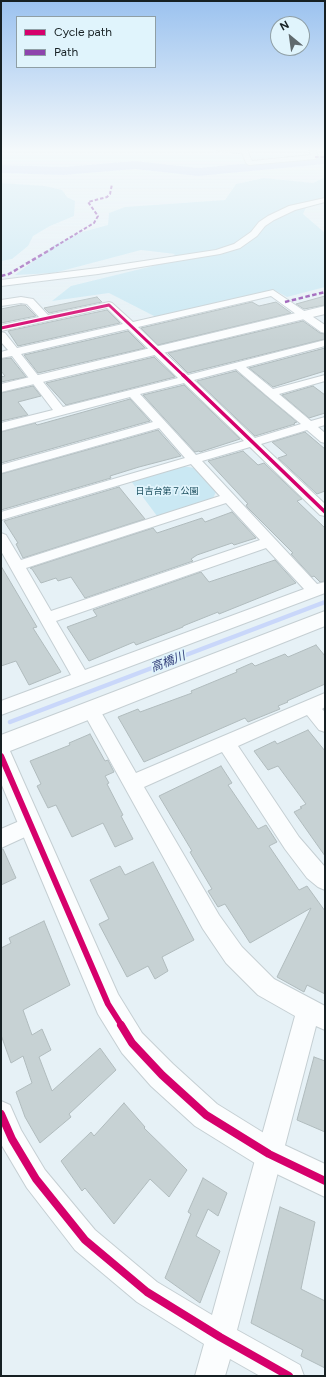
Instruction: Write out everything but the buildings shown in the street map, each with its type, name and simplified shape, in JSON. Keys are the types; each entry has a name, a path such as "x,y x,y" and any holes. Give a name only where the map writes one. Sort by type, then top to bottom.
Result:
{"street":[{"path":"1,283 98,271 217,252 237,246 254,234 262,224 281,213"},
{"path":"1,286 14,286 1,292"},
{"path":"1,355 273,293 325,330"},
{"path":"1,304 21,300 30,301 46,318"},
{"path":"1,328 109,305 325,512"},
{"path":"1,388 325,310"},
{"path":"1,335 61,412"},
{"path":"1,427 325,343"},
{"path":"239,366 325,440"},
{"path":"270,393 325,378"},
{"path":"1,708 319,589 269,542 133,393"},
{"path":"1,516 325,420"},
{"path":"1,469 161,424"},
{"path":"17,566 228,498"},
{"path":"1,538 81,678"},
{"path":"47,618 269,542"},
{"path":"1,745 325,618"},
{"path":"133,783 318,704 325,725"},
{"path":"91,710 211,922 234,956 266,987 317,1015 269,1154 210,1376"},
{"path":"226,743 292,843 314,871 325,880"},
{"path":"1,756 108,1004 132,1043 162,1075 206,1116 269,1154 325,1181"},
{"path":"1,838 31,825"},
{"path":"1,1114 12,1139 36,1179 85,1240 147,1292 220,1337 289,1376"}],"green space":[{"path":"1,213 74,213 74,216 50,226 33,236 28,246 12,259 1,261"},
{"path":"109,213 303,213 325,233 325,287 287,297 274,290 156,317 109,293 52,301 71,286 165,263 175,254 141,250 54,273 15,275 56,244 82,232 108,225"},
{"name":"日吉台第７公園","path":"183,466 194,468 216,492 213,498 157,516 131,481"}],"waterway":[{"name":"高橋川","path":"10,722 325,602"}],"marked path":[{"path":"1,276 9,274 94,223 98,216 97,213"},
{"path":"285,302 325,292"}],"cycle path":[{"path":"1,328 109,305 325,512"},
{"path":"1,756 108,1004 132,1043 162,1075 206,1115 269,1154 325,1181"},
{"path":"1,1114 12,1139 36,1179 85,1240 147,1292 220,1337 289,1376"}]}
